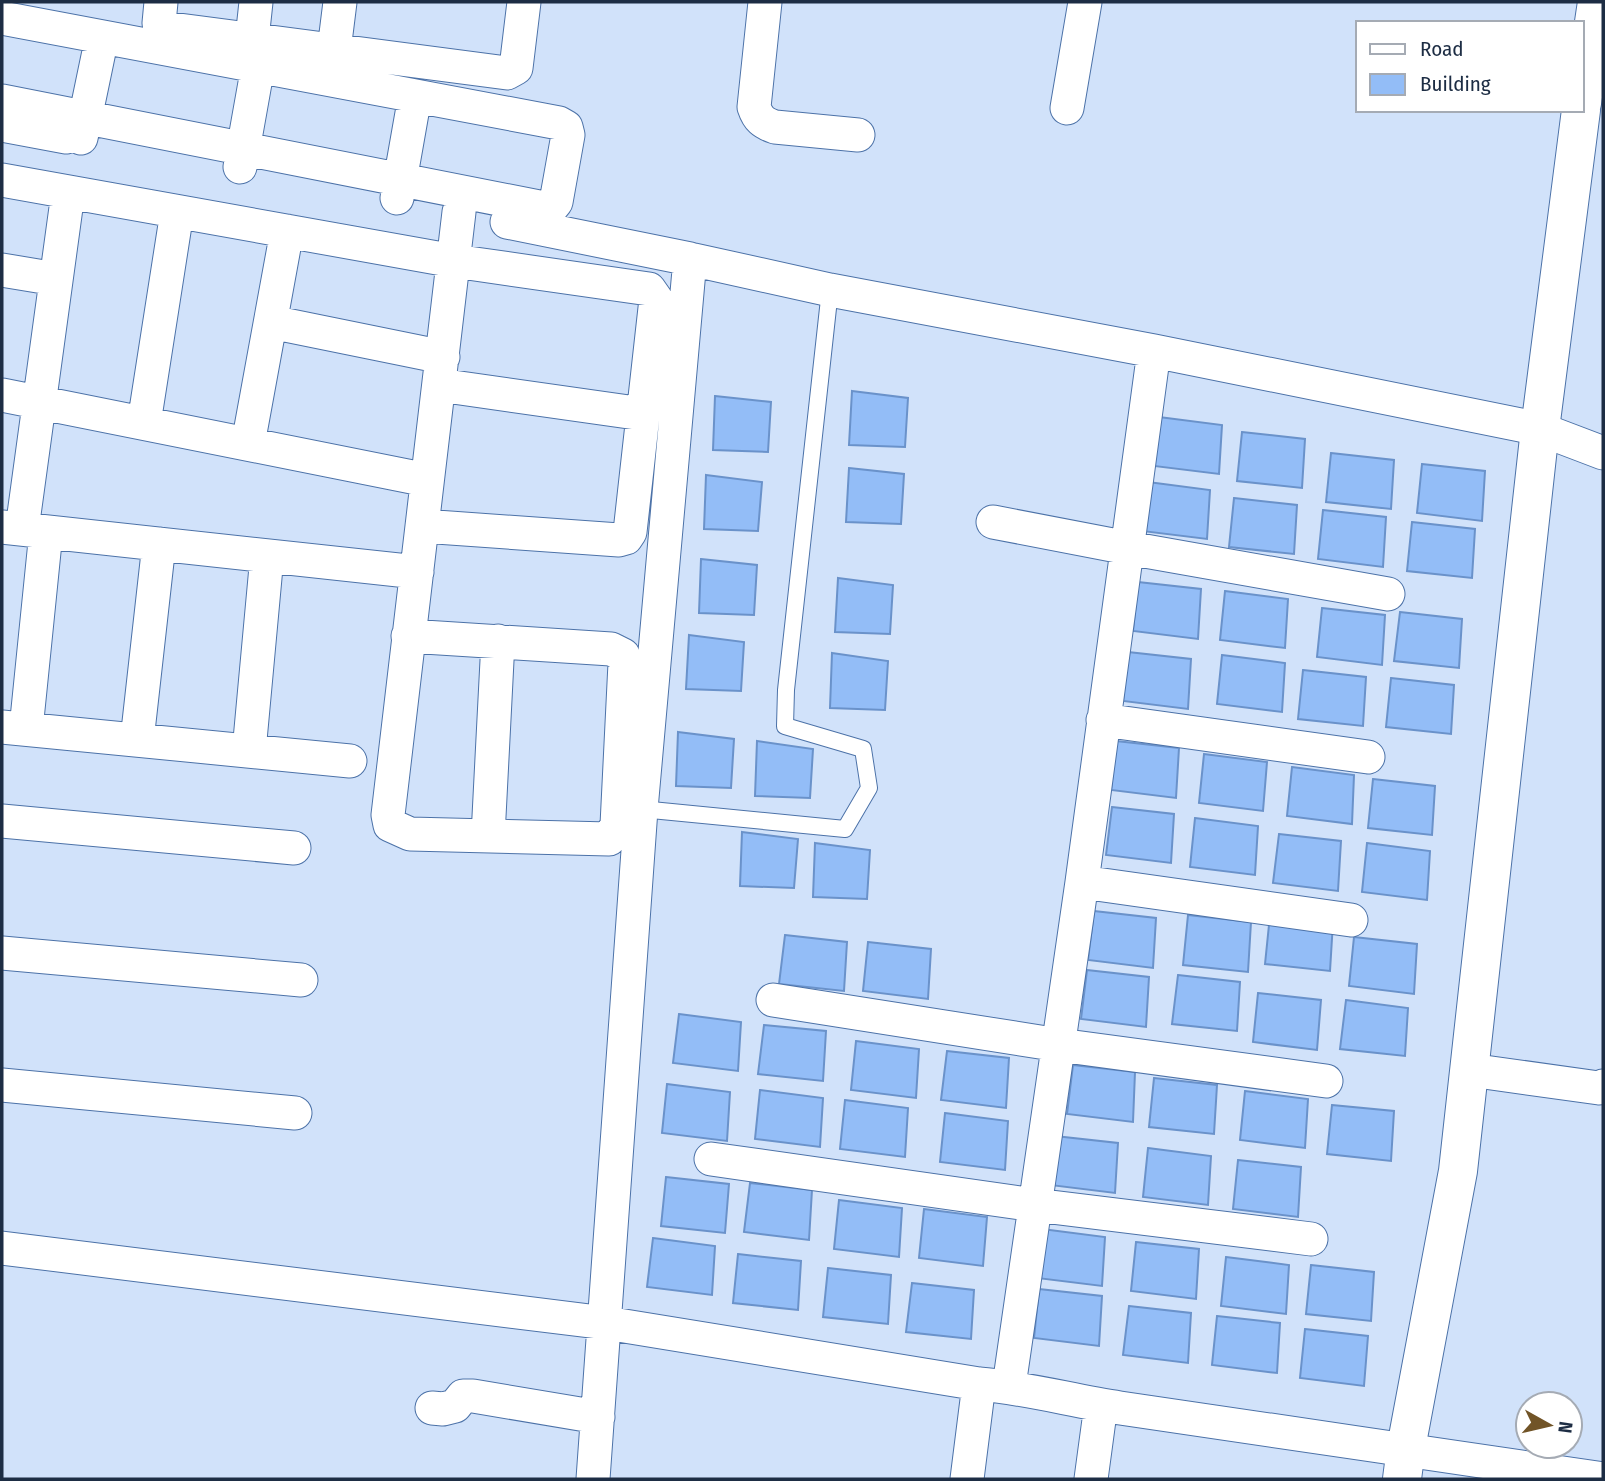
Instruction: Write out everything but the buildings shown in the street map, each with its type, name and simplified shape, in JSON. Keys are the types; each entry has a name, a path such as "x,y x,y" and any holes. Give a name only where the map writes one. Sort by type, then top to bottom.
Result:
{"street":[{"path":"2,125 83,129 241,158 336,183 534,206 552,207 556,202 568,135 566,127 559,123 415,96 164,28 159,23 161,2"},
{"path":"241,158 255,53 256,2"},
{"path":"334,50 340,2"},
{"path":"2,18 102,37 255,53 334,50 507,74 516,68 524,2"},
{"path":"765,2 754,107 757,115 764,123 775,127 858,135"},
{"path":"1067,108 1085,2"},
{"path":"1404,1464 1458,1171 1540,429 1588,97 1597,2"},
{"path":"83,129 102,37"},
{"path":"399,189 415,96"},
{"path":"2,101 83,129"},
{"path":"2,180 454,261 649,289 653,292 656,299 630,532 626,538 620,541 422,526"},
{"path":"399,189 460,212 830,290 1154,351 1540,429 1603,453"},
{"path":"68,193 23,529 14,728 350,761"},
{"path":"144,423 177,212"},
{"path":"408,636 611,649 623,655 625,663 617,825 609,839 410,834 390,825 388,815 408,636 460,212"},
{"path":"248,444 287,231"},
{"path":"593,1479 641,808 690,259"},
{"path":"2,270 56,279"},
{"path":"271,322 441,371 643,414"},
{"path":"967,1479 994,1385 1035,1205 1154,351"},
{"path":"2,395 428,480"},
{"path":"993,522 1388,594"},
{"path":"23,529 417,572"},
{"path":"137,740 159,544"},
{"path":"249,751 267,556"},
{"path":"488,836 498,641"},
{"path":"1103,720 1368,757"},
{"path":"2,821 294,848"},
{"path":"1082,882 1351,920"},
{"path":"2,953 301,980"},
{"path":"773,1000 1059,1045 1326,1081"},
{"path":"1470,1070 1599,1088 1603,1086"},
{"path":"2,1085 295,1113"},
{"path":"711,1159 1035,1205 1311,1239"},
{"path":"2,1248 606,1323 994,1385 1404,1464 1589,1478"},
{"path":"432,1408 455,1406 463,1396 473,1395 598,1417"},
{"path":"1091,1479 1101,1405"}],"lane":[{"path":"641,808 845,828 869,788 863,749 785,726 786,690 830,290"}]}
